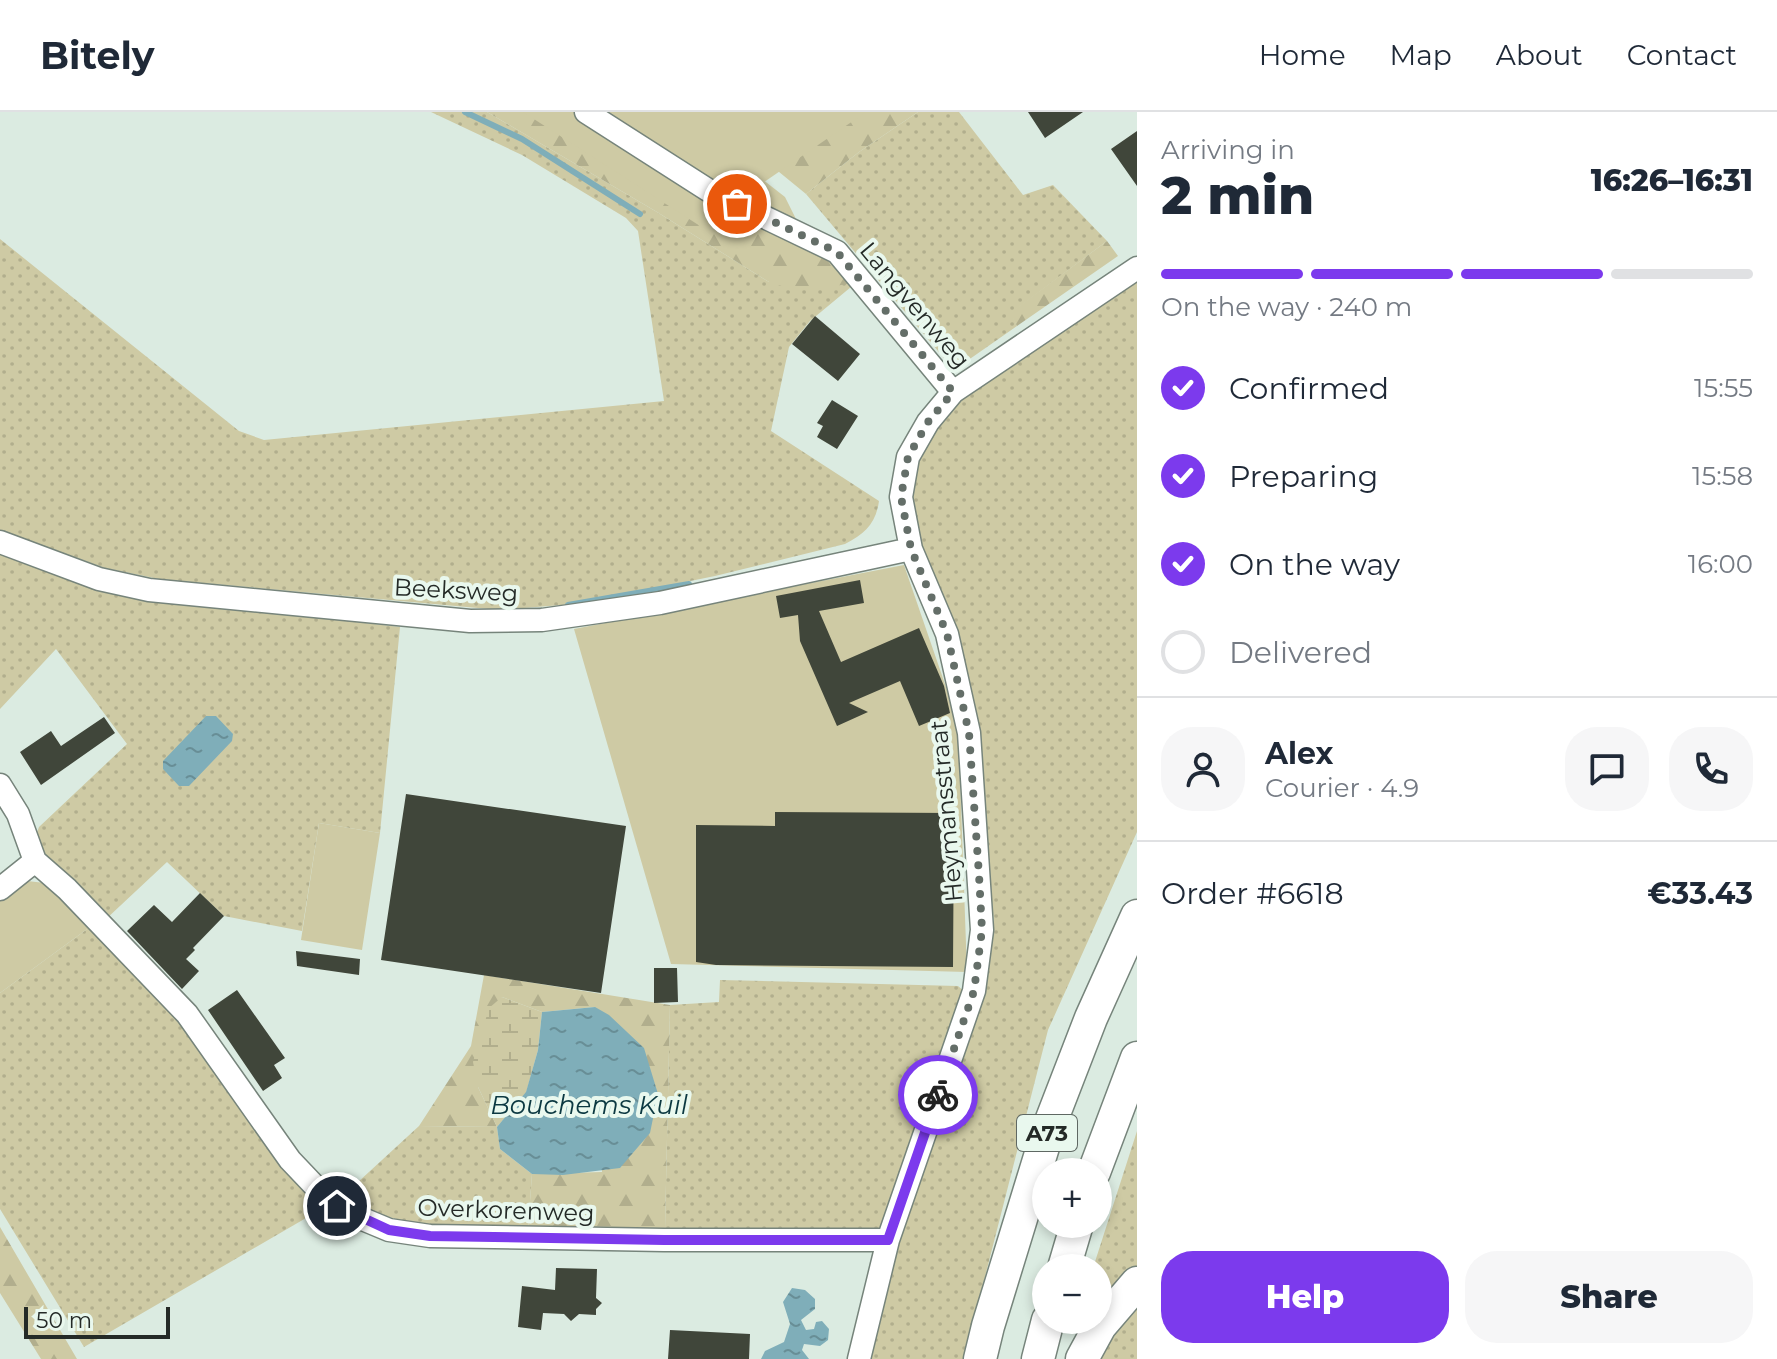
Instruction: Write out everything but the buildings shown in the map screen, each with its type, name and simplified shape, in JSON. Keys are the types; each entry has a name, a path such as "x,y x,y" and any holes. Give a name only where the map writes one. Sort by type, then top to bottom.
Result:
{"highway":[{"name":"A73","path":"980,1359 1050,1124 1091,1018 1137,916"},
{"name":"A73","path":"1099,1158 1137,1058"},
{"path":"1082,1359 1100,1326 1137,1283"},
{"path":"1038,1359 1044,1334"}],"street":[{"name":"Langvenweg","path":"586,112 708,190 837,252 953,392"},
{"name":"Heymansstraat","path":"859,1359 888,1240 974,991 982,930 969,733 947,634 911,549 901,497 908,457 928,422 953,392 1137,268"},
{"name":"Beeksweg","path":"0,542 99,579 149,590 470,621 542,620 660,603 911,549"},
{"name":"Overkorenweg","path":"0,785 18,814 35,861 67,889 187,1014 290,1160 329,1201 353,1215 389,1230 430,1236 888,1240"},
{"path":"0,889 35,861"}],"green space":[{"path":"431,112 487,112 769,282 857,282 810,321 789,347 771,431 879,501 868,527 845,544 715,576 562,605 500,610 159,579 105,568 0,530 0,239 239,431 264,440 664,401 638,231 626,218 522,155"},
{"path":"487,112 547,112 704,196 822,250 857,282 802,288 769,282"},
{"path":"523,112 866,112 700,226"},
{"path":"861,112 918,112 859,152 806,194 773,167"},
{"path":"918,112 959,112 1023,195 1053,185 1107,241 1011,313 1017,326 954,370 806,194 859,152"},
{"path":"739,161 785,197 796,219 711,185"},
{"path":"1107,241 1118,256 1017,326 1010,313"},
{"path":"1137,276 1137,832 1048,1030 964,1359 869,1359 898,1240 980,1009 994,922 969,679 961,645 913,529 911,472 955,397"},
{"path":"0,552 148,598 400,627 380,833 319,823 302,931 224,916 167,862 105,920 42,855 34,840 39,827 127,744 56,649 0,709"},
{"path":"904,565 958,722 967,972 671,964 574,629"},
{"path":"319,823 380,833 362,950 301,940"},
{"path":"27,881 45,883 94,924 0,993 0,897"},
{"path":"94,924 183,1016 325,1207 84,1347 0,1209 0,993"},
{"path":"484,975 670,1005 665,1229 528,1228 532,1174 602,1172 595,1007 542,1012 502,997 478,1087 497,1127 419,1126 471,1046"},
{"path":"720,980 958,986 965,992 886,1225 873,1234 665,1229 670,1005 719,1002"},
{"path":"502,997 542,1012 538,1050 526,1093 497,1127 478,1087 473,1062 489,1008"},
{"path":"419,1126 497,1127 500,1149 532,1174 528,1228 433,1226 409,1222 365,1207 345,1194"},
{"path":"1137,1131 1137,1268 1112,1296 1112,1254 1097,1254 1103,1238 1112,1238 1112,1209"},
{"path":"0,1227 77,1359 41,1359 0,1293"},
{"path":"1137,1307 1137,1359 1099,1359 1124,1317"}],"water":[{"path":"206,716 216,716 233,734 232,741 189,786 179,786 163,769 163,761"},
{"name":"Bouchems Kuil","path":"595,1007 609,1015 644,1048 658,1094 650,1133 620,1168 563,1175 532,1174 500,1149 497,1127 526,1092 538,1050 542,1012"},
{"path":"792,1288 805,1290 815,1299 815,1309 801,1320 806,1330 814,1329 816,1322 822,1321 829,1329 828,1340 820,1346 804,1344 802,1350 809,1359 761,1359 765,1351 784,1342 790,1324 783,1302"}],"waterway":[{"path":"465,112 522,139 640,214"},
{"path":"568,605 689,584"}],"way so far":[{"path":"737,204 837,252 953,392 928,422 908,457 901,497 911,549 947,634 969,733 979,875 982,930 974,991 938,1095"}],"route":[{"path":"337,1206 389,1230 430,1236 888,1240 938,1095"}]}
